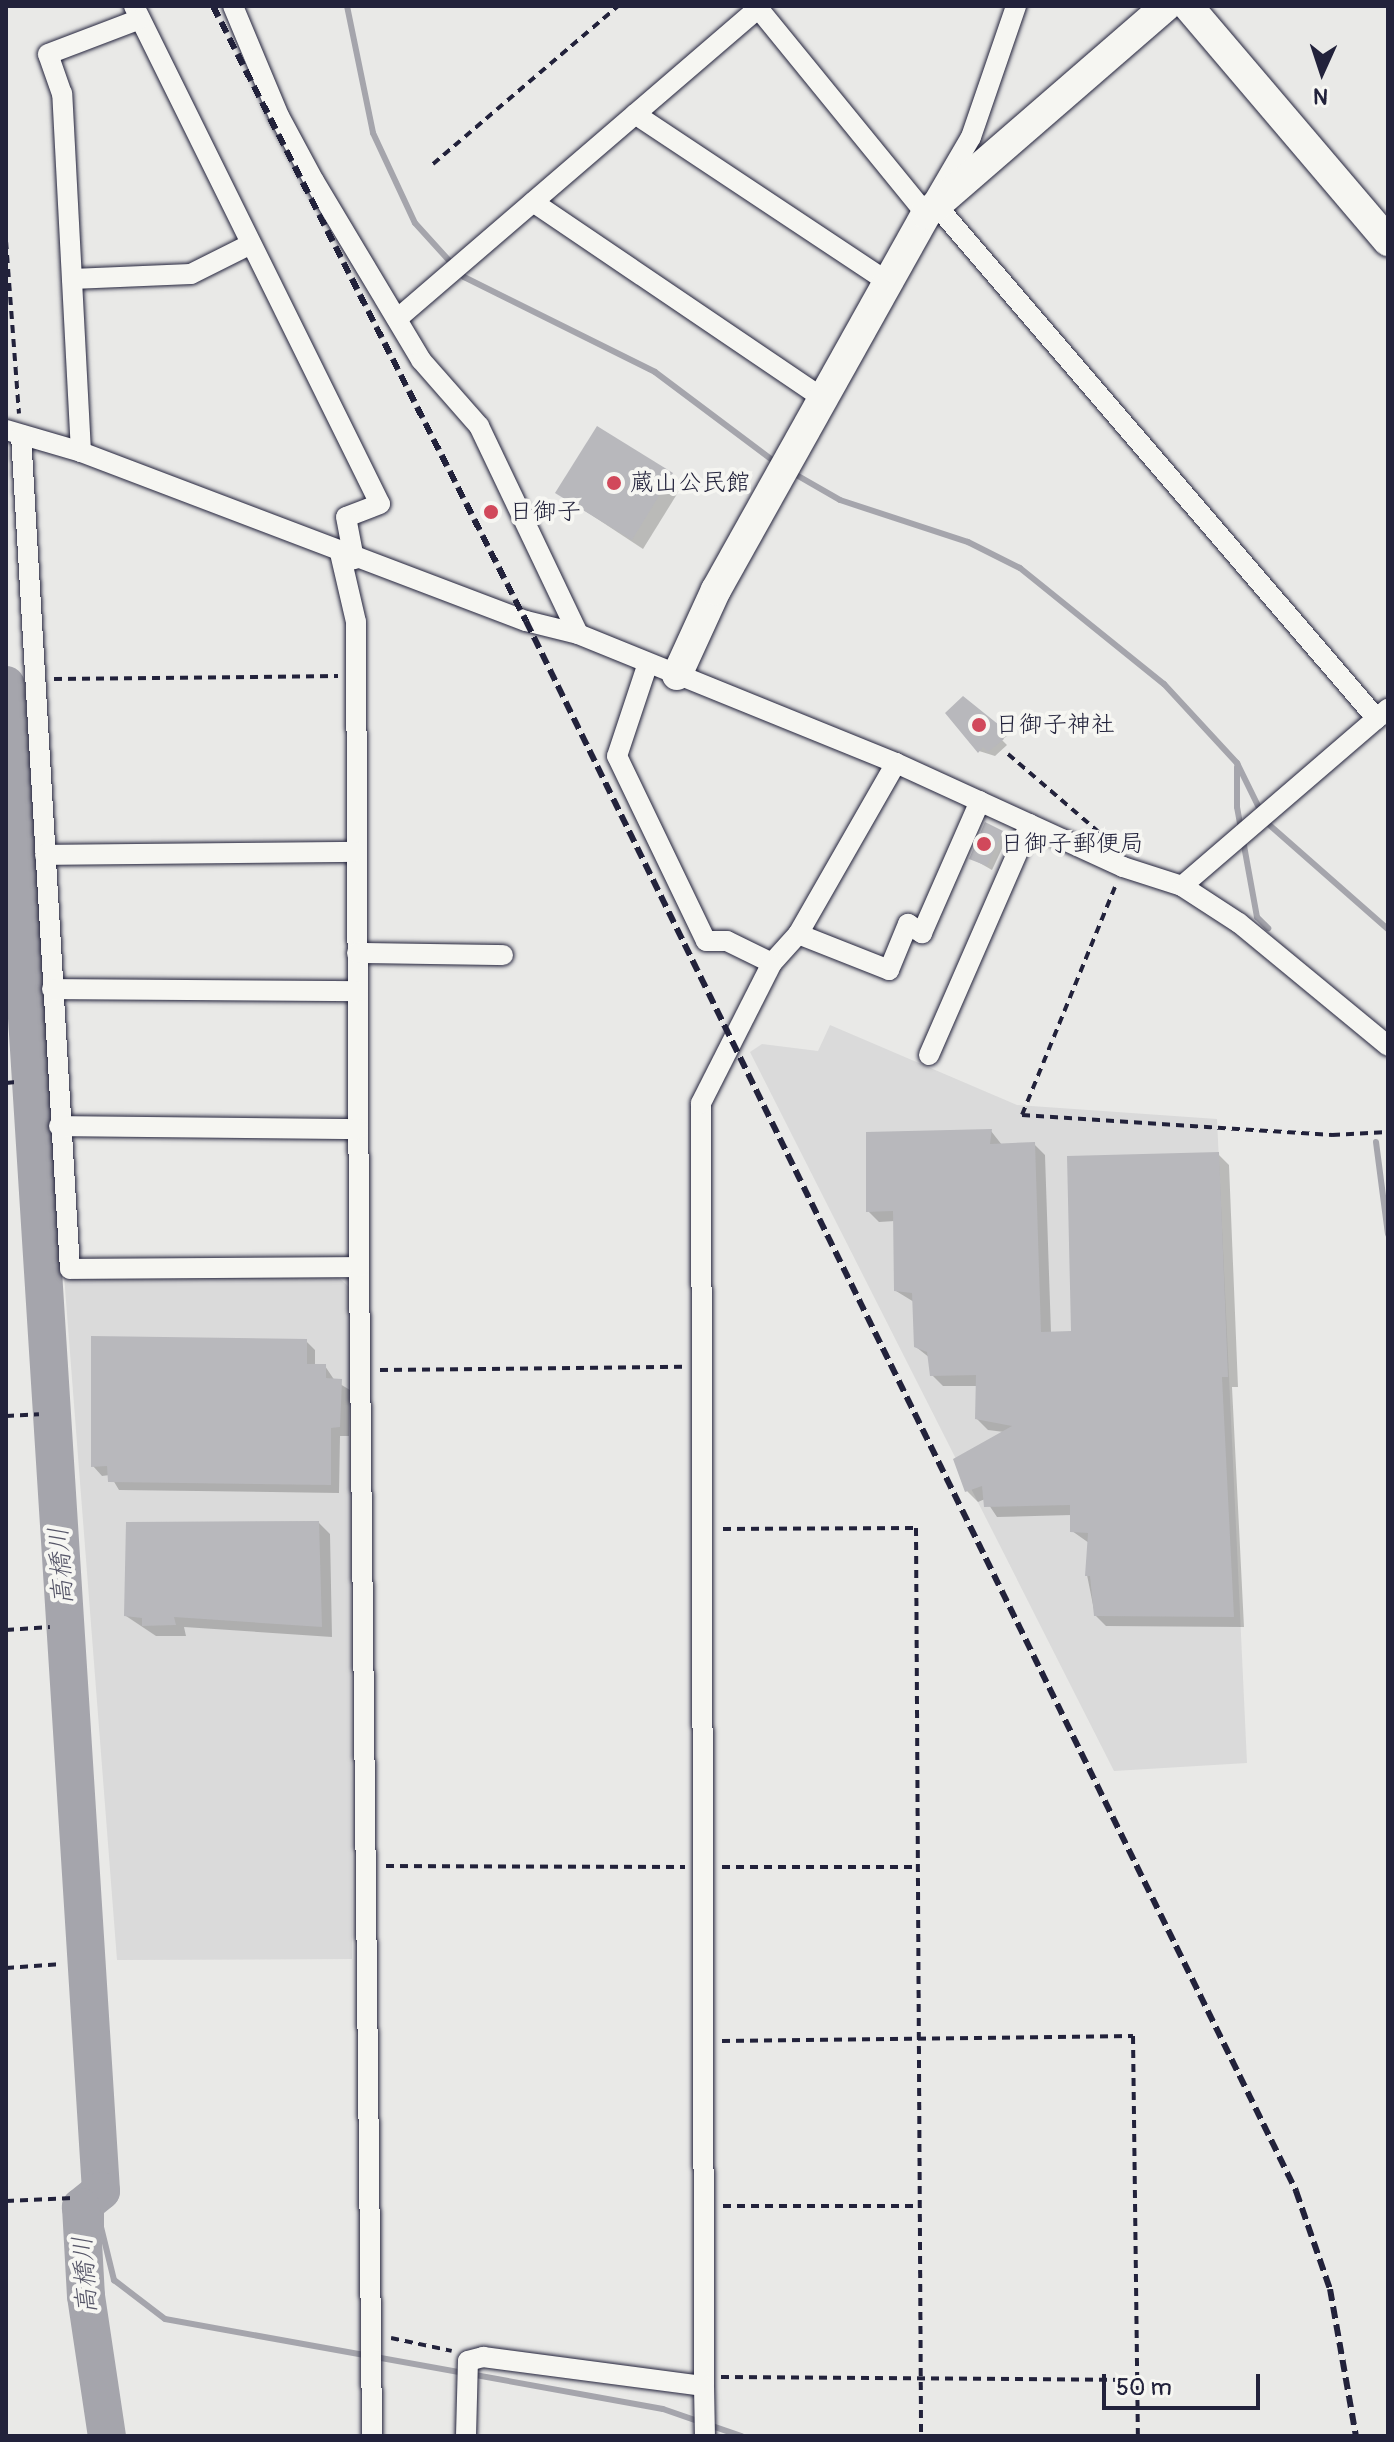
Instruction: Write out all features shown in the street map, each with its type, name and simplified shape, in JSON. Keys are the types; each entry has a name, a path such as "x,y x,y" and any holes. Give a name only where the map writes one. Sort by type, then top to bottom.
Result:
{"street":[{"path":"233,6 279,116 421,360 479,426 578,634"},
{"path":"677,675 716,590 971,137 1016,6"},
{"path":"931,210 1166,6"},
{"path":"1188,6 1388,241"},
{"path":"397,319 758,8 931,210 1382,714 1182,886"},
{"path":"81,452 62,94 48,54 137,13 380,504 346,517 347,556 356,622 355,852 372,2436"},
{"path":"635,114 888,282"},
{"path":"533,202 822,398"},
{"path":"72,279 191,274 251,244"},
{"path":"359,1267 70,1269 59,1126 35,679 12,432 81,452 347,556 526,621 578,634 647,666 677,675 896,763 1123,867 1182,886 1239,923 1388,1046"},
{"path":"647,666 617,756 706,941 727,941 772,963"},
{"path":"705,2436 698,1529 701,1103 772,963 798,934 896,763"},
{"path":"798,934 889,970 908,924 922,933 980,801"},
{"path":"929,1055 1030,824"},
{"path":"45,855 355,852"},
{"path":"357,953 503,955"},
{"path":"52,989 358,991"},
{"path":"59,1126 358,1129"},
{"path":"466,2436 463,2390 467,2364 483,2357 704,2387"}],"path":[{"path":"433,164 618,6"},
{"path":"6,241 12,432"},
{"path":"35,679 356,675"},
{"path":"1008,754 1124,853 1123,867 1022,1115 1332,1135 1388,1132"},
{"path":"6,1083 16,1082"},
{"path":"360,1370 698,1367"},
{"path":"6,1416 39,1414"},
{"path":"698,1529 916,1528 921,2436"},
{"path":"6,1630 50,1627"},
{"path":"366,1866 919,1867"},
{"path":"6,1968 62,1964"},
{"path":"703,2041 1133,2036 1138,2436"},
{"path":"6,2201 73,2198"},
{"path":"704,2206 921,2206"},
{"path":"371,2343 445,2347 467,2364"},
{"path":"704,2387 921,2377 1135,2380"}],"shaded area":[{"path":"830,1025 1017,1105 1217,1119 1247,1763 1114,1771 750,1052 762,1044 818,1051"},
{"path":"64,1275 337,1276 350,1288 352,1959 117,1960"}],"building":[{"name":"蔵山公民館","path":"597,426 673,473 632,540 555,493"},
{"name":"日御子神社","path":"963,696 1004,729 999,734 1004,739 988,752 983,747 978,753 945,713"},
{"path":"985,822 1003,831 987,866 969,859"},
{"path":"992,1129 990,1144 1035,1142 1041,1332 1071,1331 1067,1156 1219,1152 1228,1377 1222,1377 1234,1617 1094,1616 1090,1576 1085,1576 1088,1533 1070,1532 1070,1505 984,1507 982,1486 965,1492 953,1459 1012,1426 975,1419 976,1375 930,1376 927,1352 914,1347 912,1293 894,1291 893,1211 866,1212 866,1132"},
{"path":"91,1336 307,1339 307,1364 326,1364 326,1378 342,1379 340,1427 331,1428 331,1485 108,1482 107,1466 91,1467"},
{"path":"319,1521 322,1627 174,1617 176,1625 142,1626 142,1618 124,1616 126,1522"}],"waterway":[{"path":"347,6 373,133 415,223 464,277 655,372 776,463"},
{"path":"793,473 840,500 968,542 1020,568 1164,684 1237,763 1266,822 1388,929"},
{"name":"高橋川","path":"6,685 101,2191 81,2207 86,2296 107,2436"},
{"path":"1237,767 1237,807 1257,917 1268,928"},
{"path":"1376,1142 1388,1234"},
{"path":"101,2191 101,2227 114,2280 165,2319 663,2409 741,2436"}],"railway":[{"path":"213,6 526,621 1296,2191 1330,2289 1356,2436"}],"place":[{"name":"蔵山公民館","path":"614,483"},
{"name":"日御子","path":"491,512"},
{"name":"日御子神社","path":"979,725"},
{"name":"日御子郵便局","path":"984,844"}]}
